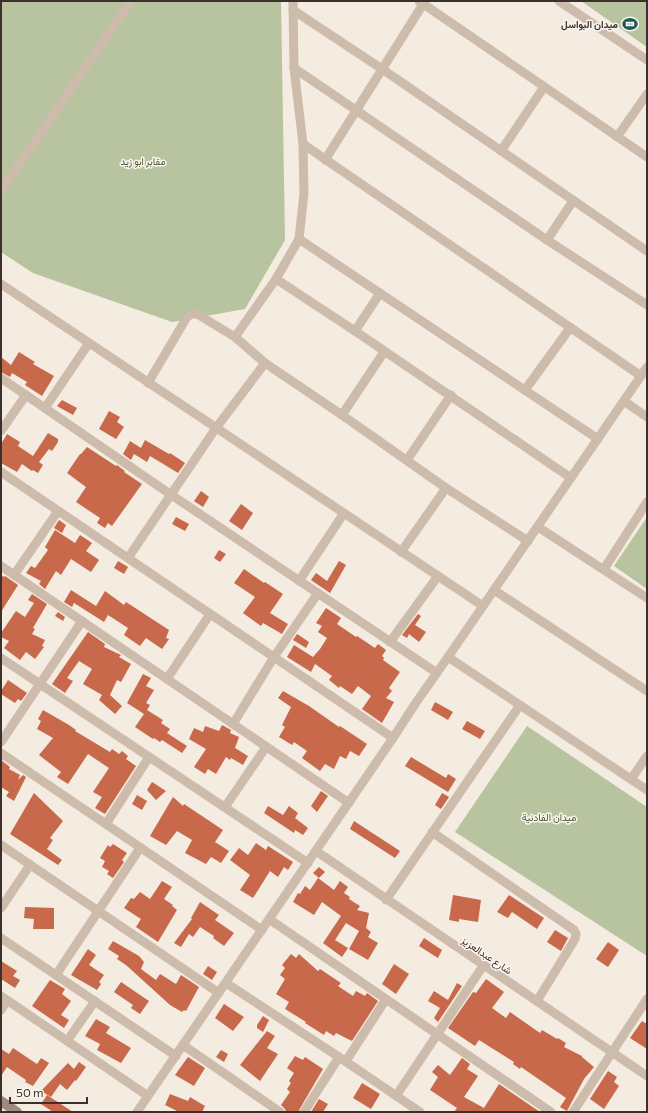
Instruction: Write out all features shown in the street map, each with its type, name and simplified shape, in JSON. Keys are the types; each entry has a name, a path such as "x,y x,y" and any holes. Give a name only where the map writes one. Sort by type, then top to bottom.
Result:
{"street":[{"path":"1,191 131,1"},
{"path":"559,1 647,60"},
{"path":"325,160 423,2 544,87 647,156"},
{"path":"293,6 647,251"},
{"path":"235,337 276,279 299,240 304,193 303,144 294,68 293,6"},
{"path":"294,68 547,240 647,305"},
{"path":"501,150 544,87"},
{"path":"618,137 647,94"},
{"path":"303,144 641,376"},
{"path":"547,240 573,201"},
{"path":"299,240 598,439"},
{"path":"276,279 571,478"},
{"path":"1,284 483,606"},
{"path":"355,331 380,293"},
{"path":"148,383 187,317 192,314 197,314 235,337 265,363 446,488 528,541"},
{"path":"525,390 570,328"},
{"path":"45,408 89,343"},
{"path":"342,415 384,352"},
{"path":"128,558 216,428 265,363"},
{"path":"140,1111 148,1096 647,367"},
{"path":"1,378 170,494 437,673"},
{"path":"1,430 26,395"},
{"path":"407,460 451,396"},
{"path":"624,401 647,417"},
{"path":"1,472 394,738"},
{"path":"401,552 446,488"},
{"path":"604,569 647,503"},
{"path":"14,575 58,511"},
{"path":"299,581 344,513"},
{"path":"538,527 647,598"},
{"path":"1,566 349,803"},
{"path":"390,642 438,576"},
{"path":"494,590 647,691"},
{"path":"233,724 274,657 318,593"},
{"path":"167,679 210,614"},
{"path":"1,742 82,621"},
{"path":"448,657 647,790"},
{"path":"1,658 308,863"},
{"path":"386,900 520,705"},
{"path":"225,807 266,747"},
{"path":"1,753 262,930"},
{"path":"631,779 647,756"},
{"path":"106,824 149,757"},
{"path":"432,832 574,930 576,934 574,939 537,1001"},
{"path":"1,845 219,993"},
{"path":"56,975 140,848"},
{"name":"شارع عبدالعزيز","path":"316,851 483,966 647,1076"},
{"path":"1,908 30,865"},
{"path":"269,919 551,1112"},
{"path":"1,938 176,1056"},
{"path":"396,1096 483,966"},
{"path":"226,983 420,1112"},
{"path":"1,1010 4,998 148,1096"},
{"path":"304,1112 386,999"},
{"path":"573,1112 647,999"},
{"path":"67,1041 95,1001"},
{"path":"183,1045 280,1112"},
{"path":"1,1101 17,1112"}],"green space":[{"name":"مقابر ابو زيد","path":"1,1 281,1 285,240 245,309 172,322 33,273 1,252"},
{"name":"ميدان البواسل","path":"581,1 647,1 647,47"},
{"path":"647,517 647,589 614,566"},
{"name":"ميدان الفادنية","path":"527,726 647,807 647,956 455,832"}],"building":[{"path":"19,352 35,362 33,364 54,376 42,396 25,385 27,382 12,373 10,377 1,372 1,357 11,365"},
{"path":"62,400 77,408 73,415 57,406"},
{"path":"109,411 120,417 117,422 124,427 116,439 99,429"},
{"path":"48,433 58,439 58,442 52,451 49,449 39,462 43,465 38,473 22,464 17,472 1,463 1,444 7,434 20,442 18,446 33,456"},
{"path":"145,440 185,463 178,473 150,456 147,462 134,454 131,460 123,454 130,441 141,448"},
{"path":"87,447 116,466 117,465 125,471 124,472 142,484 112,526 108,523 105,528 97,523 100,518 76,502 86,487 67,473 80,454"},
{"path":"201,491 209,497 203,507 194,501"},
{"path":"241,504 253,513 242,530 229,521"},
{"path":"176,517 189,524 185,531 172,524"},
{"path":"59,520 66,525 62,533 54,528"},
{"path":"55,530 75,543 80,535 92,543 86,551 99,560 91,572 71,559 61,575 56,571 45,589 39,584 41,581 26,573 31,566 35,568 48,550 45,547"},
{"path":"219,550 226,554 220,562 214,558"},
{"path":"118,561 128,567 124,574 114,568"},
{"path":"339,561 346,565 330,593 311,580 316,573 327,581"},
{"path":"244,569 283,594 270,613 288,624 282,634 263,623 261,626 243,613 255,597 234,583"},
{"path":"1,575 18,585 1,612"},
{"path":"71,590 96,606 105,591 124,605 126,602 169,630 166,638 169,639 162,649 146,638 140,646 124,635 128,628 108,615 104,622 74,603 72,607 64,602"},
{"path":"32,594 47,604 33,628 35,629 32,634 45,640 42,646 44,647 35,659 26,652 20,660 4,648 9,641 1,637 1,633 16,611 25,617 34,603 28,600"},
{"path":"326,608 341,618 337,624 375,648 378,644 386,650 382,656 384,658 383,660 400,672 389,688 392,691 386,698 394,702 382,723 362,709 371,696 358,686 352,694 340,686 339,688 329,680 332,676 315,664 311,672 287,657 294,645 313,657 320,649 327,638 318,632 322,626 316,623"},
{"path":"58,612 65,617 63,621 55,616"},
{"path":"418,614 421,616 415,625 426,632 419,642 409,634 407,638 402,635"},
{"path":"88,632 105,644 104,647 121,655 119,657 131,664 121,682 117,680 110,695 122,706 115,714 99,700 102,695 83,684 92,669 79,661 67,678 73,681 65,693 52,684"},
{"path":"297,634 309,642 306,648 293,640"},
{"path":"143,674 151,678 146,686 154,690 146,703 150,705 147,710 163,720 161,723 170,729 167,733 187,746 182,753 162,740 160,742 154,738 153,739 135,727 144,714 127,703"},
{"path":"8,680 27,693 21,701 18,699 15,703 1,694 1,691"},
{"path":"283,691 367,744 359,756 350,751 346,759 340,756 334,769 325,764 320,771 302,758 307,751 294,742 292,745 279,737 285,727 282,725 291,707 278,698"},
{"path":"435,702 453,712 448,720 431,710"},
{"path":"43,710 110,752 112,749 119,754 122,751 128,756 126,759 136,766 105,814 95,808 102,797 93,792 109,768 88,754 68,784 57,777 61,772 39,755 53,738 37,729 41,721 38,719"},
{"path":"467,721 485,731 480,739 462,729"},
{"path":"222,725 231,730 230,733 239,737 235,748 248,756 243,765 231,758 230,760 226,757 216,774 208,769 205,774 194,767 206,749 189,739 194,728 203,732 205,726 219,731"},
{"path":"411,757 446,778 448,774 456,779 448,792 405,766"},
{"path":"1,760 10,767 9,769 20,775 18,780 23,775 26,777 14,801 6,796 9,792 1,787"},
{"path":"152,782 166,791 156,800 147,790"},
{"path":"321,791 328,796 317,812 311,806"},
{"path":"34,793 63,821 50,838 53,840 47,849 62,860 58,865 10,834"},
{"path":"442,793 449,797 441,809 435,805"},
{"path":"137,795 147,801 142,810 132,804"},
{"path":"173,797 183,806 184,804 223,830 215,842 229,851 221,863 211,857 206,864 185,853 192,840 177,831 166,845 150,836"},
{"path":"268,806 283,815 289,806 298,813 295,818 308,828 303,835 295,830 294,833 264,813"},
{"path":"354,821 400,851 395,858 350,829"},
{"path":"256,843 266,850 268,846 293,862 288,870 284,867 278,877 270,871 253,898 240,890 250,875 230,860 239,848 248,855"},
{"path":"113,844 127,853 122,860 124,862 113,878 107,874 109,871 102,867 105,861 100,858 108,845 110,847"},
{"path":"319,867 325,872 319,878 313,873"},
{"path":"318,878 334,890 340,881 348,887 344,893 350,897 349,899 360,906 357,910 369,913 366,928 371,932 368,937 378,943 368,960 349,949 359,931 346,923 335,940 348,948 342,957 323,943 341,916 322,902 314,915 293,902 298,893 300,894 305,886 310,890"},
{"path":"162,881 172,887 164,899 173,905 172,906 177,910 158,942 136,927 141,919 124,908 131,898 134,899 140,892 150,899"},
{"path":"453,895 481,900 478,922 459,919 459,922 449,920"},
{"path":"509,895 544,918 537,929 512,912 508,918 497,912"},
{"path":"200,902 219,915 215,920 234,933 224,946 213,938 214,936 200,927 193,937 189,934 181,947 174,943 192,919 191,918"},
{"path":"25,907 54,908 54,929 33,929 34,919 24,918"},
{"path":"555,930 568,938 561,951 547,942"},
{"path":"424,938 442,950 438,958 419,946"},
{"path":"113,941 139,956 144,962 141,969 156,980 160,974 176,984 181,975 199,987 186,1011 184,1010 182,1012 170,1005 126,965 117,959 119,956 108,949"},
{"path":"608,942 619,950 608,967 596,959"},
{"path":"88,949 96,955 89,965 104,975 99,982 101,984 97,990 71,975"},
{"path":"291,954 296,958 299,954 318,971 320,969 341,983 338,986 353,996 356,991 365,996 367,993 378,1001 352,1041 336,1033 334,1036 326,1031 324,1035 285,1009 289,1002 276,994 285,979 280,975 285,968 282,965"},
{"path":"1,961 17,971 13,976 20,980 15,988 1,979"},
{"path":"394,964 409,974 396,994 382,984"},
{"path":"208,966 217,972 212,980 203,974"},
{"path":"486,979 504,992 492,1008 506,1018 510,1012 540,1033 542,1030 557,1039 558,1038 566,1043 564,1047 582,1056 594,1067 584,1079 567,1111 560,1107 566,1098 521,1067 520,1069 513,1064 514,1062 479,1040 475,1046 448,1028 473,992 476,993"},
{"path":"50,980 65,989 62,994 71,1001 61,1015 69,1020 64,1028 32,1006"},
{"path":"121,982 149,1001 140,1014 131,1008 133,1005 114,992"},
{"path":"457,983 462,986 438,1022 434,1018 440,1008 428,1001 434,991 448,1000"},
{"path":"224,1004 244,1017 233,1031 215,1018"},
{"path":"263,1016 269,1020 263,1032 257,1028 257,1025"},
{"path":"96,1019 110,1027 106,1033 131,1048 121,1063 97,1050 100,1044 85,1036"},
{"path":"642,1021 647,1024 647,1049 630,1038"},
{"path":"267,1031 275,1036 267,1048 278,1054 260,1081 240,1065"},
{"path":"13,1048 37,1064 41,1058 49,1063 33,1086 25,1082 26,1080 7,1067 1,1076 1,1049 9,1054"},
{"path":"221,1050 228,1054 224,1062 216,1057"},
{"path":"295,1056 303,1060 305,1057 323,1069 298,1112 286,1112 281,1105 290,1092 287,1089 291,1083 289,1081 294,1073 287,1068"},
{"path":"188,1057 205,1068 194,1086 175,1075"},
{"path":"462,1058 470,1064 467,1069 478,1076 464,1097 484,1108 499,1084 540,1112 454,1112 457,1108 430,1090 438,1077 432,1072 438,1065 450,1075"},
{"path":"79,1062 86,1067 76,1081 75,1080 67,1090 60,1084 51,1097 41,1091 68,1063 74,1069"},
{"path":"608,1071 617,1077 614,1082 619,1086 604,1109 590,1099"},
{"path":"362,1083 380,1094 371,1109 353,1098"},
{"path":"170,1094 188,1101 190,1097 205,1106 202,1112 179,1112 165,1105"},
{"path":"47,1095 73,1112 53,1112 41,1104"},
{"path":"319,1099 328,1104 323,1112 311,1112"}],"place":[{"name":"ميدان البواسل","path":"630,24"}]}
